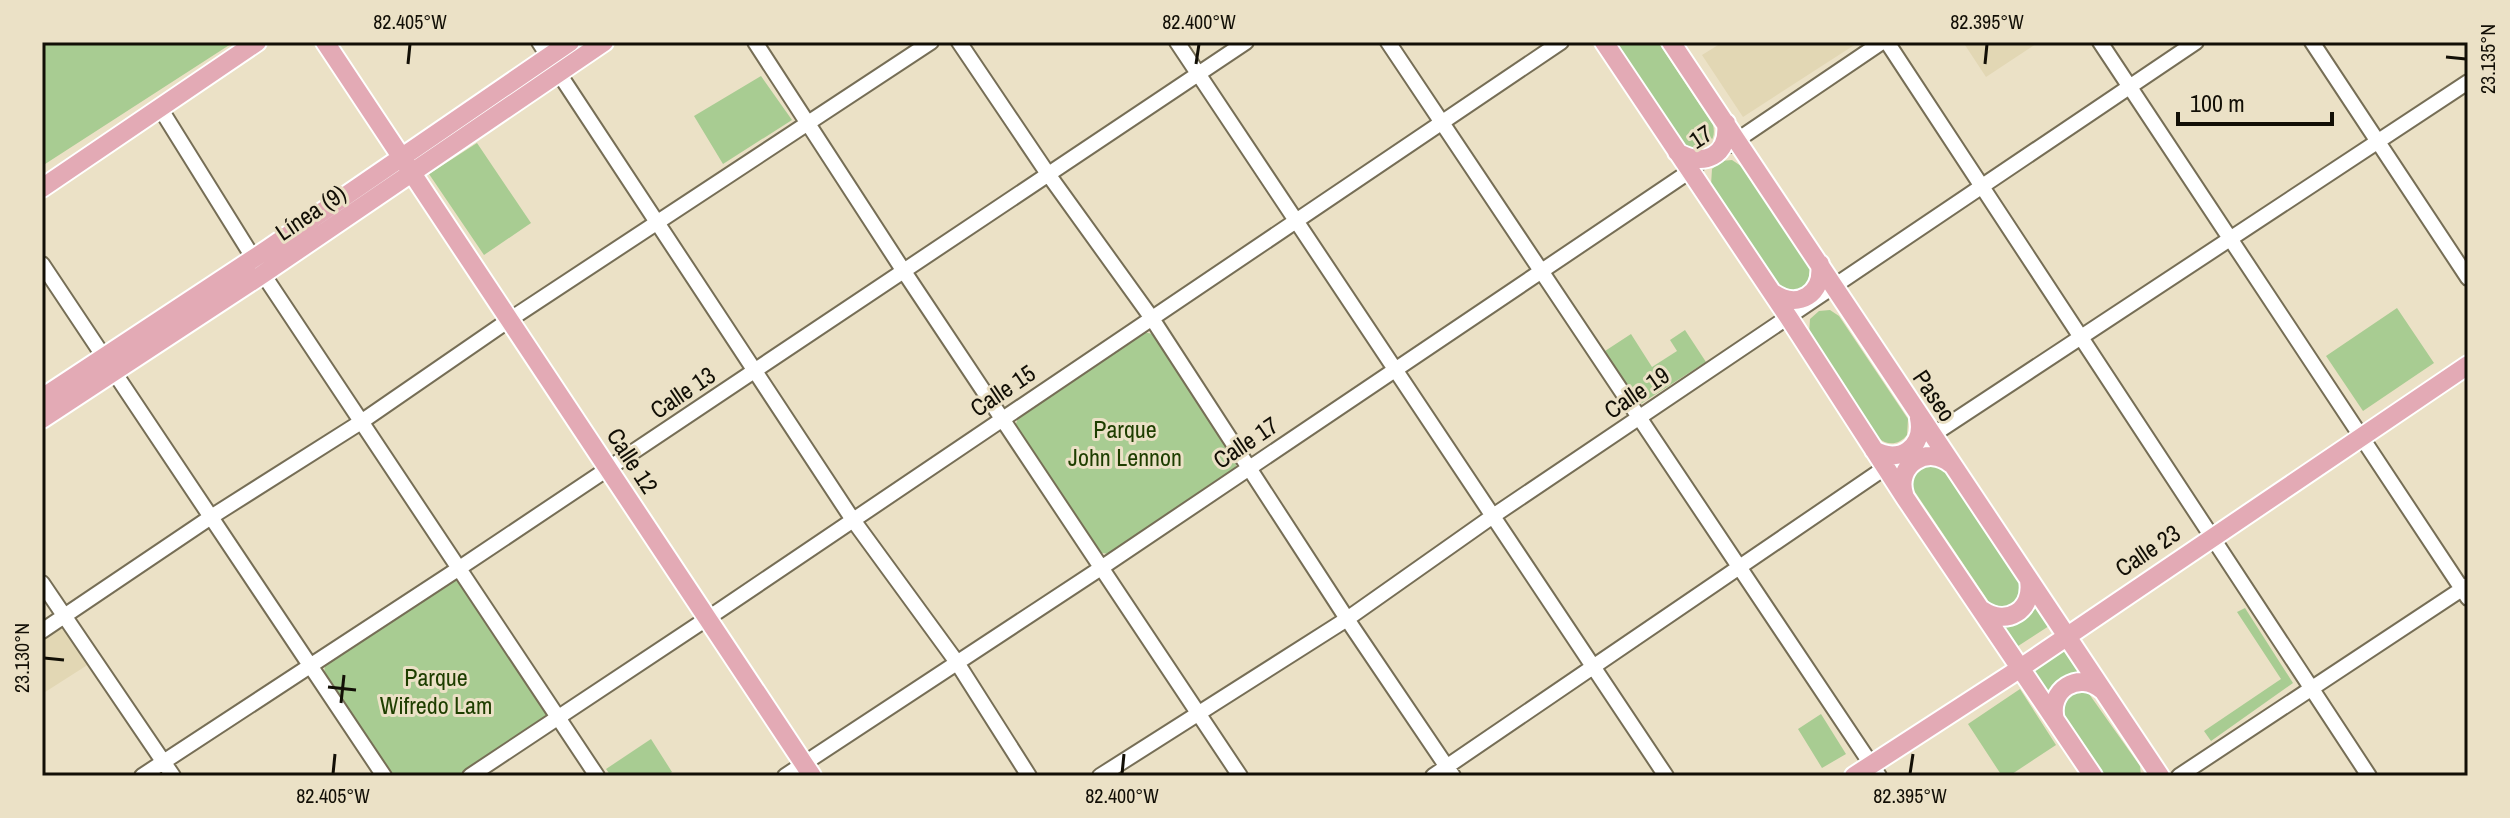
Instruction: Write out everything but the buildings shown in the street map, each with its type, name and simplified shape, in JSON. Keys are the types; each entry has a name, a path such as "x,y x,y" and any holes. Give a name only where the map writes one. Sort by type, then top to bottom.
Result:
{"main road":[{"path":"42,188 257,42"},
{"name":"Calle 12","path":"325,42 808,770"},
{"name":"Línea (9)","path":"42,419 109,364 407,164 570,42"},
{"name":"Línea (9)","path":"549,57 604,42"},
{"path":"1604,42 2093,776"},
{"name":"Paseo","path":"1671,42 1931,436 2105,692 2153,771"},
{"path":"1677,152 1695,160 1713,156 1725,141 1726,123"},
{"path":"1773,293 1790,301 1808,297 1820,282 1820,264"},
{"path":"1800,336 1800,317 1812,302 1830,298 1847,305"},
{"name":"Línea (9)","path":"42,398 109,364"},
{"name":"Calle 23","path":"1854,776 1875,770 2020,667 2468,365"},
{"path":"1874,450 1891,457 1909,451 1920,436 1919,418"},
{"path":"1906,499 1902,481 1908,466 1915,460 1931,455 1953,466"},
{"path":"1982,610 2000,618 2018,613 2029,599 2029,580"},
{"path":"2057,724 2053,707 2060,691 2066,686 2082,681 2105,692"}],"street":[{"path":"755,42 1240,776"},
{"path":"42,631 931,42"},
{"path":"959,42 1048,174 1151,317 1347,619 1450,771"},
{"path":"1177,42 1666,776"},
{"name":"Calle 13","path":"142,776 458,569 1246,42"},
{"path":"1388,42 1875,770"},
{"name":"Calle 15","path":"470,776 1561,42"},
{"path":"1736,140 1885,42 2369,776"},
{"path":"2100,42 2466,590 2179,776"},
{"name":"Calle 19","path":"1100,776 1347,619 1493,516 2196,42"},
{"path":"2312,42 2468,278"},
{"path":"549,57 853,520 956,661 1029,776"},
{"path":"1433,776 1450,771 1592,667 1886,466 2468,82"},
{"path":"160,108 258,266 597,776"},
{"name":"17","path":"1690,171 1736,140"},
{"name":"Calle 17","path":"785,776 808,770 956,661 1101,568 1690,171"},
{"path":"42,264 384,776"},
{"path":"42,583 173,776"}],"shaded area":[{"path":"1723,42 1859,42 1743,117 1702,55"},
{"path":"1963,42 2039,42 1986,77"},
{"path":"64,627 89,664 42,694 42,641"}],"green space":[{"path":"42,42 234,42 42,166"},
{"path":"1615,42 1658,42 1713,125 1713,137 1707,146 1699,150 1683,144"},
{"path":"761,76 792,120 723,164 694,116"},
{"path":"477,143 531,223 484,255 429,174"},
{"path":"1732,160 1741,166 1810,268 1809,285 1795,294 1780,288 1711,185 1712,169 1721,161"},
{"path":"2397,308 2434,363 2363,411 2326,356"},
{"path":"1830,310 1839,316 1908,419 1907,435 1900,441 1889,443 1878,438 1809,335 1810,319 1819,311"},
{"path":"1685,330 1706,362 1639,405 1605,351 1631,334 1652,367 1677,351 1670,340"},
{"name":"Parque John Lennon","path":"1143,332 1158,335 1238,457 1235,470 1109,554 1095,552 1014,429 1018,418"},
{"path":"1921,462 1941,466 2021,586 2022,597 2006,611 1991,605 1911,486 1910,474"},
{"name":"Parque Wifredo Lam","path":"452,580 462,582 547,708 547,718 462,776 390,776 324,677 325,661"},
{"path":"2036,603 2050,622 2049,626 2015,648 2001,625"},
{"path":"2245,608 2293,683 2211,741 2204,731 2281,679 2237,612"},
{"path":"2064,651 2080,673 2052,687 2044,696 2031,672"},
{"path":"2020,689 2056,745 2009,776 2002,776 1968,724"},
{"path":"2087,691 2140,766 2141,776 2104,776 2061,714 2066,692"},
{"path":"1821,714 1846,754 1822,768 1798,729"},
{"path":"651,739 672,772 666,776 611,776 606,769"}]}
